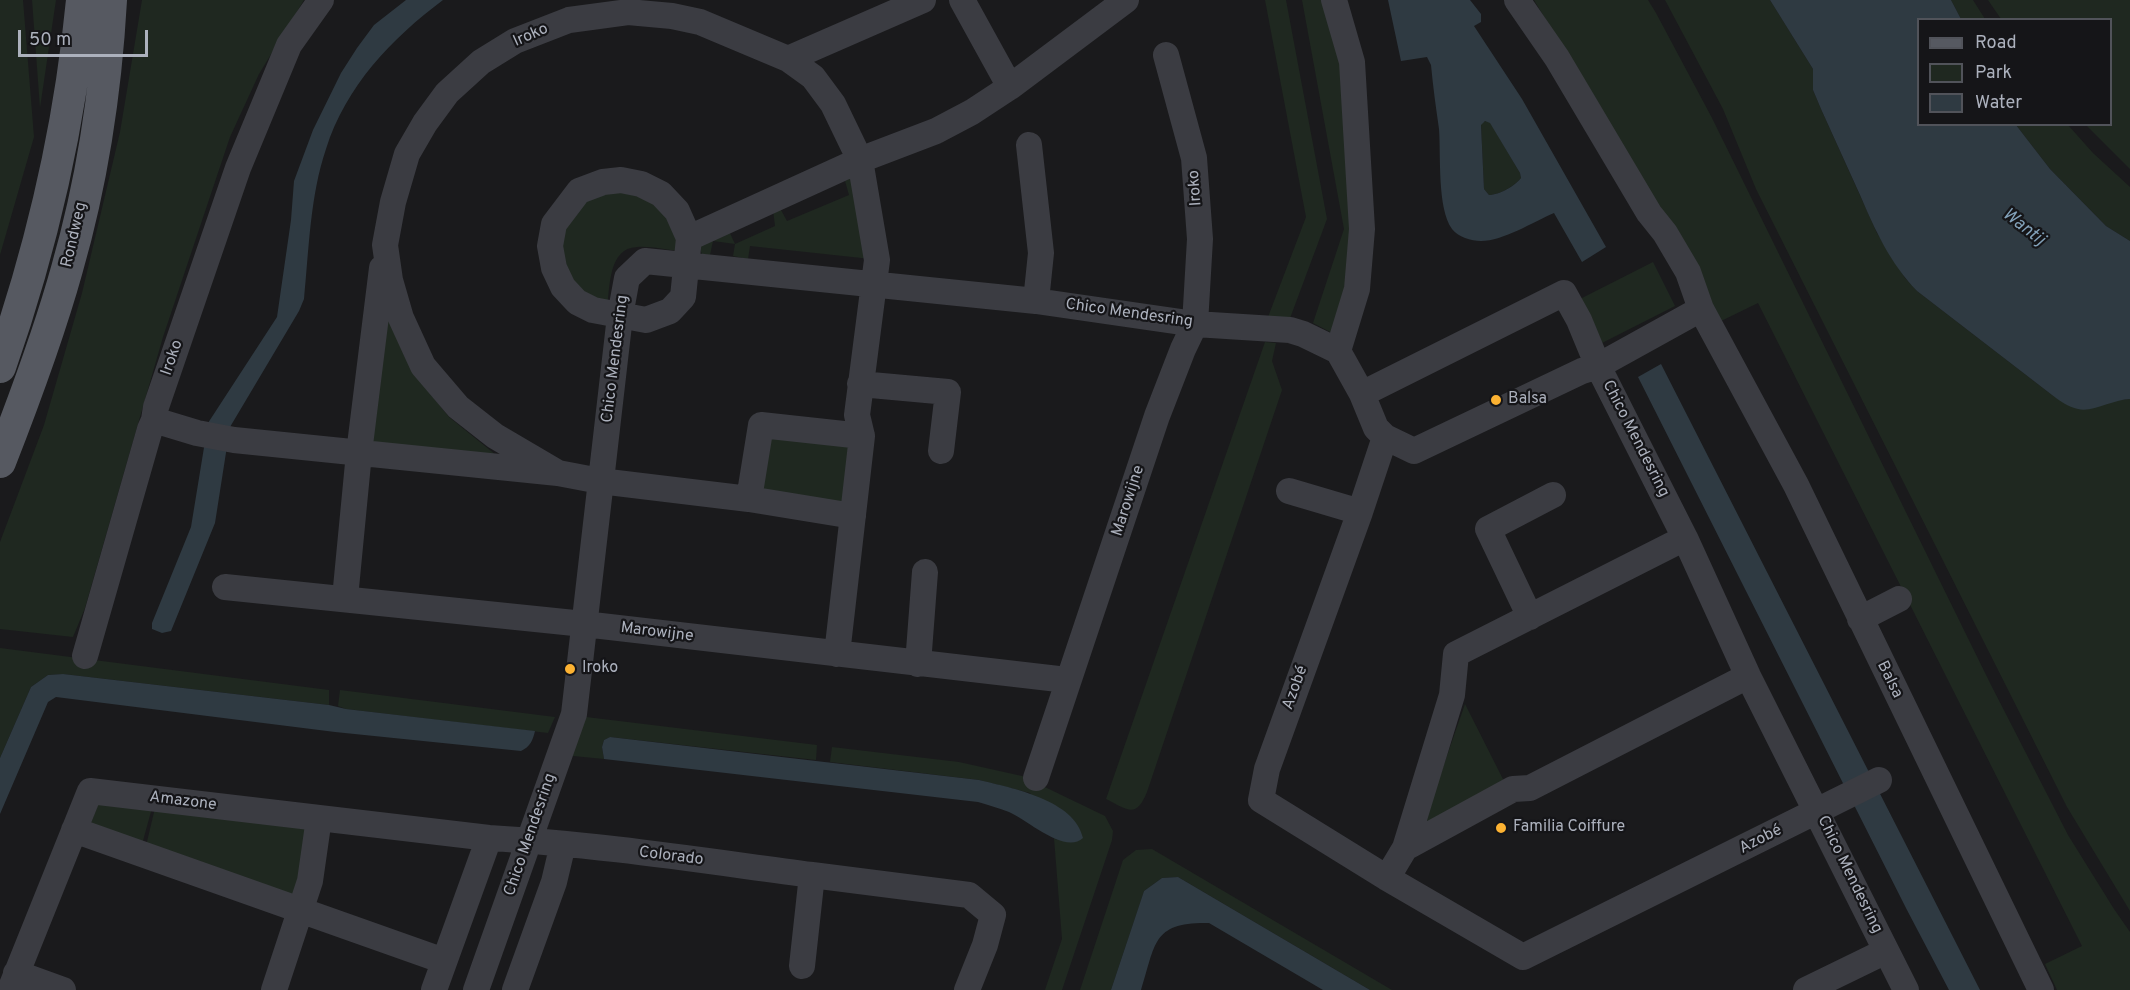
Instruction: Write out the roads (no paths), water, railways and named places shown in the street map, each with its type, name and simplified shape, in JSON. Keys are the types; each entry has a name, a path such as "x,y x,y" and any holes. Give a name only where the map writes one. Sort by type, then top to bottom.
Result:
{"main road":[{"name":"Rondweg","path":"0,367 45,220 70,98 82,0"},
{"name":"Rondweg","path":"0,462 47,334 68,267 97,126 107,55 111,0"}],"street":[{"name":"Iroko","path":"85,656 156,407 238,168 289,45 321,0"},
{"path":"788,59 923,0"},
{"path":"962,0 1010,87"},
{"path":"689,238 860,160 936,131 972,112 1010,87 1126,0"},
{"path":"1334,0 1352,62 1362,229 1357,289 1338,351 1362,394 1376,428 1384,437"},
{"name":"Balsa","path":"1517,0 1557,58 1649,213 1665,232 1688,272 1701,309 1796,485 2041,990"},
{"name":"Iroko","path":"345,598 359,453 385,245 393,202 407,154 425,123 447,93 481,62 515,41 569,20 628,12 672,16 700,22 788,59 813,77 833,104 860,160 877,260 872,285"},
{"name":"Iroko","path":"1166,55 1194,158 1200,239 1195,324"},
{"path":"1029,146 1041,253 1036,301"},
{"path":"621,180 641,183 661,194 677,212 689,238 686,264 683,297 670,311 646,320 593,310 577,302 562,287 554,268 550,246 554,224 579,191 603,182 621,180"},
{"name":"Iroko","path":"385,245 390,280 401,318 423,366 458,407 495,436 558,473"},
{"name":"Chico Mendesring","path":"476,990 574,714 620,316 627,278 645,261 1036,301 1195,324 1290,330 1303,333 1338,351"},
{"path":"837,654 862,436 857,415 872,285"},
{"path":"1362,394 1564,293 1579,320 1598,366 1701,309"},
{"name":"Marowijne","path":"1036,778 1157,416 1195,324"},
{"name":"Chico Mendesring","path":"1384,437 1414,450 1582,370 1598,366 1685,538 1748,676 1906,990"},
{"path":"860,384 948,392 941,451"},
{"name":"Iroko","path":"154,420 197,433 234,440 558,473 600,481"},
{"path":"749,499 761,425 862,436"},
{"name":"Azobé","path":"1384,437 1360,512 1267,769 1261,800 1388,878 1524,957 1817,812"},
{"path":"600,481 749,499 853,516"},
{"path":"1289,491 1360,512"},
{"path":"1530,617 1488,529 1552,495"},
{"path":"1388,878 1405,848 1452,695 1456,654 1685,538"},
{"path":"918,664 925,572"},
{"path":"225,587 584,624"},
{"path":"1860,619 1899,599"},
{"name":"Marowijne","path":"584,624 1067,680"},
{"path":"1405,848 1513,789 1530,788 1748,676"},
{"path":"1817,812 1879,780"},
{"name":"Amazone","path":"13,982 90,791 489,838 530,840"},
{"path":"274,990 310,881 319,818"},
{"path":"74,830 444,961"},
{"path":"434,990 489,838"},
{"name":"Colorado","path":"530,840 969,895 993,915 985,945 967,990"},
{"name":"Chico Mendesring","path":"515,990 554,882 562,844"},
{"path":"802,966 812,875"},
{"path":"1806,990 1886,951"},
{"path":"13,982 63,990"}],"water":[{"path":"406,0 443,0 406,31 372,66 345,105 335,126 326,149 317,185 304,299 230,427 215,523 171,631 162,633 152,629 152,623 191,527 208,423 277,317 291,220 294,181 313,130 341,73 357,48 374,25"},
{"path":"1388,0 1470,0 1481,14 1481,22 1474,26 1522,99 1606,247 1582,262 1554,213 1508,235 1490,240 1469,239 1455,232 1447,220 1442,195 1439,129 1431,65 1427,57 1401,61","holes":["1485,121 1490,123 1521,178 1506,190 1489,195 1484,189 1481,125"]},
{"name":"Wantij","path":"1770,0 1951,0 1960,18 1917,18 1917,126 2017,126 2050,169 2106,226 2130,241 2130,399 2084,410 2067,405 1917,291 1891,258 1878,233 1813,90 1813,69"},
{"path":"1661,364 1980,990 1949,990 1907,910 1638,377"},
{"path":"63,674 535,731 531,743 521,751 335,732 56,697 48,702 0,814 0,758 31,687 48,675"},
{"path":"610,737 979,780 1024,792 1055,805 1078,825 1083,838 1075,842 1057,839 1009,812 978,802 604,759 602,747 604,740"},
{"path":"1178,877 1370,990 1323,990 1209,923 1176,926 1166,931 1154,948 1141,990 1111,990 1144,891 1162,878"}],"place":[{"name":"Balsa","path":"1496,400"},
{"name":"Iroko","path":"570,669"},
{"name":"Familia Coiffure","path":"1501,828"}]}
